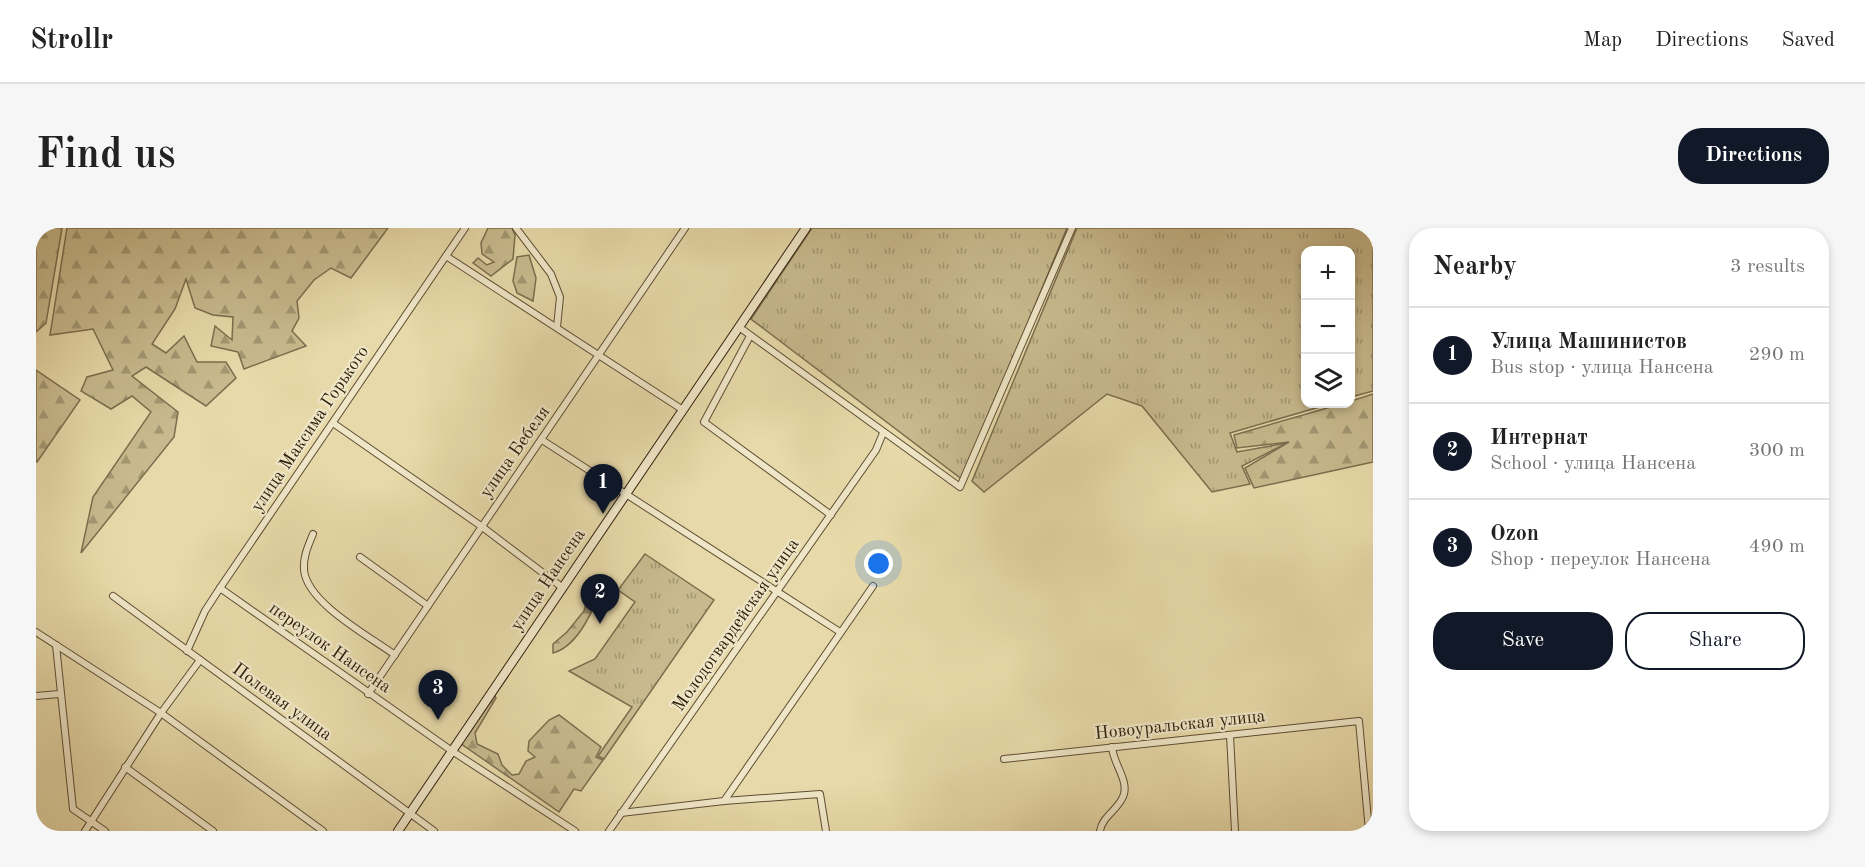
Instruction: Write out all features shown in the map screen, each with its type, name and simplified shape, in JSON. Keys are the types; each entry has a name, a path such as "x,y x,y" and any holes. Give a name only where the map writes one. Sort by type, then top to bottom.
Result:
{"main road":[{"name":"улица Нансена","path":"398,831 806,228"}],"street":[{"name":"улица Максима Горького","path":"187,651 205,610 219,588 465,228"},
{"path":"516,228 551,274 560,297 557,327"},
{"name":"улица Бебеля","path":"369,694 685,228"},
{"path":"739,327 960,487 1072,228"},
{"path":"446,256 683,410"},
{"path":"750,336 704,422 831,515"},
{"path":"333,423 481,526 563,588"},
{"name":"Молодогвардейская улица","path":"609,831 876,450 883,433"},
{"path":"542,440 840,632"},
{"path":"313,534 305,554 304,571 316,598 395,655"},
{"path":"360,557 428,606"},
{"path":"724,801 873,586"},
{"name":"переулок Нансена","path":"219,588 452,751 575,831"},
{"name":"Полевая улица","path":"113,596 434,831"},
{"path":"36,632 160,713 323,831"},
{"path":"56,645 59,694 73,809 105,831"},
{"path":"85,831 160,713 200,660"},
{"path":"36,696 59,694"},
{"name":"Новоуральская улица","path":"1005,759 1359,721 1370,826"},
{"path":"1230,735 1233,831"},
{"path":"1100,831 1101,824 1116,808 1124,794 1124,783 1112,747"},
{"path":"125,766 213,831"},
{"path":"621,813 724,801 820,794 826,831"}],"green space":[{"path":"36,228 62,228 46,323 36,332"},
{"path":"67,228 388,228 351,278 331,268 314,280 297,301 299,318 292,331 306,346 244,369 238,352 211,346 215,326 232,340 233,317 213,315 195,308 186,279 175,309 152,344 166,353 184,336 197,362 226,362 236,378 206,406 146,367 132,376 178,412 174,437 81,553 93,497 151,412 132,396 111,409 81,391 87,377 113,370 93,329 50,335"},
{"path":"488,228 512,228 515,235 513,259 491,276 473,263 478,258 487,265 494,262 482,254 481,243"},
{"path":"812,228 1067,228 963,480 751,319"},
{"path":"1077,228 1373,228 1373,391 1355,396 1355,246 1301,246 1301,408 1316,408 1230,433 1237,452 1287,443 1242,466 1250,484 1212,492 1142,406 1107,394 984,492 972,481"},
{"path":"529,255 536,278 533,301 517,293 513,281 517,257"},
{"path":"36,370 80,400 37,462 36,462"},
{"path":"1373,394 1373,462 1254,488 1245,468 1289,442 1237,448 1234,435 1327,408 1355,408 1355,400"},
{"path":"645,554 714,600 604,759 598,756 632,707 569,671 595,659 635,602 618,590"},
{"path":"597,578 602,580 600,590 585,623 571,642 553,653 553,644 567,632 584,611 592,580"},
{"path":"494,694 496,698 475,733 477,744 498,754 502,765 512,775 519,774 526,761 535,757 528,751 529,741 549,720 559,715 601,747 596,757 603,760 581,791 574,789 559,812 460,743"}],"place":[{"name":"Улица Машинистов","path":"603,514"},
{"name":"Интернат","path":"600,624"},
{"name":"Ozon","path":"438,720"}]}
